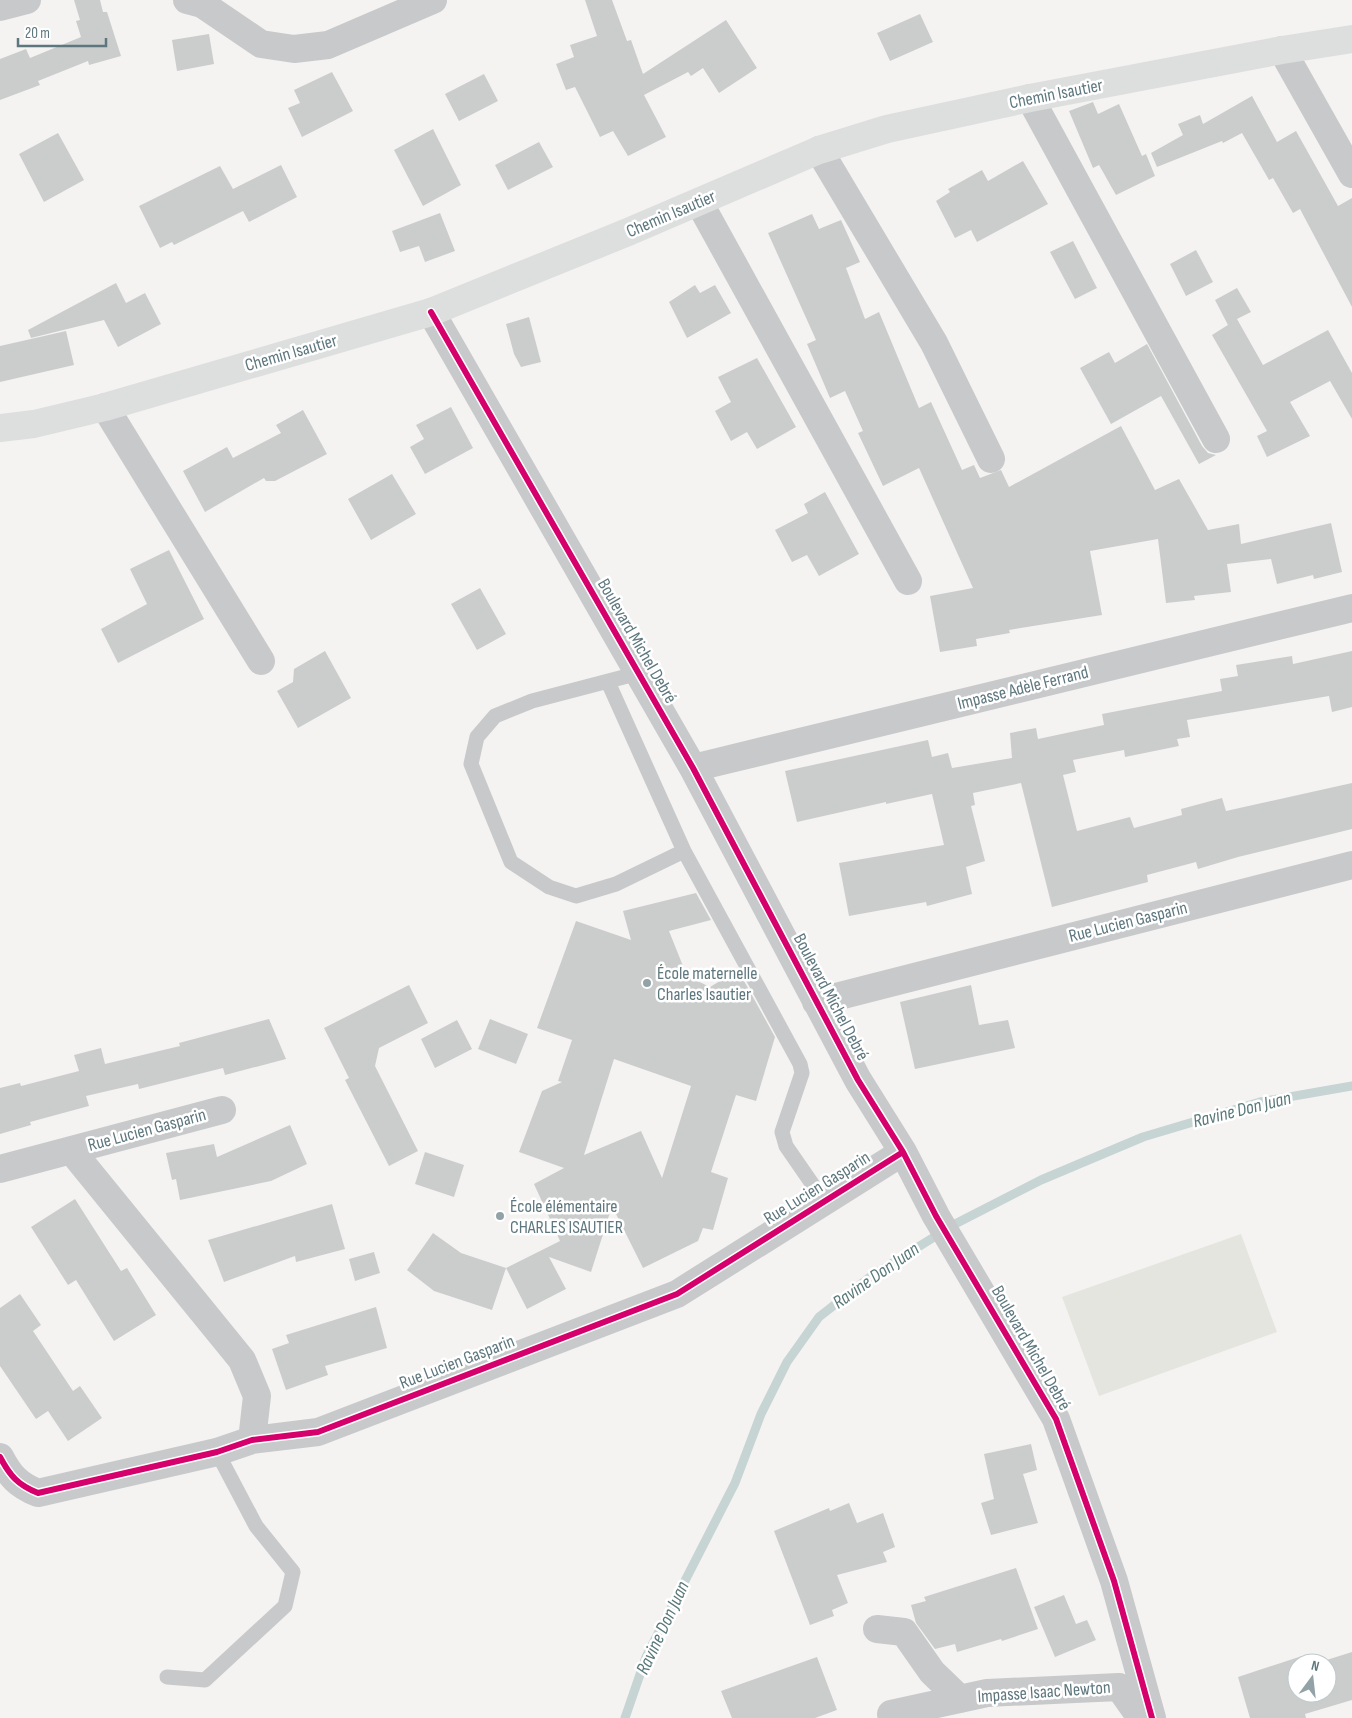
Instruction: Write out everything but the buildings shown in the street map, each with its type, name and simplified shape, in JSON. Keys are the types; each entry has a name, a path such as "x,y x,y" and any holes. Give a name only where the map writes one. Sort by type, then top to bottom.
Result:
{"main road":[{"name":"Chemin Isautier","path":"0,428 34,424 105,407 431,312 700,202 819,150 887,129 1030,98 1282,50 1352,39"}],"street":[{"path":"0,7 27,0"},
{"path":"187,0 202,4 261,44 294,49 328,45 433,0"},
{"path":"1282,50 1352,174"},
{"path":"1030,98 1216,439"},
{"path":"819,150 934,342 991,459"},
{"path":"700,202 908,581"},
{"name":"Boulevard Michel Debré","path":"431,312 693,768 858,1080 902,1152 936,1216 1056,1419 1114,1581 1152,1718"},
{"path":"105,407 261,661"},
{"name":"Impasse Adèle Ferrand","path":"693,768 1352,608"},
{"name":"Rue Lucien Gasparin","path":"816,1002 1352,865"},
{"name":"Rue Lucien Gasparin","path":"0,1169 222,1110"},
{"name":"Rue Lucien Gasparin","path":"71,1150 242,1360 257,1396 252,1440"},
{"name":"Rue Lucien Gasparin","path":"0,1457 10,1475 23,1487 38,1492 217,1452 252,1440 318,1432 677,1294 902,1152"},
{"name":"Impasse Isaac Newton","path":"877,1629 904,1632 932,1672 960,1699"},
{"name":"Impasse Isaac Newton","path":"891,1714 987,1693 1119,1687 1141,1718"}],"lane":[{"path":"639,673 532,701 495,716 476,738 471,764 511,862 548,888 576,896 616,884 684,851"},
{"path":"608,682 684,851 800,1064 802,1074 782,1132 786,1146 824,1201"},
{"path":"167,1677 205,1680 286,1606 293,1572 256,1526 217,1452"}],"shaded area":[{"path":"1241,1234 1277,1332 1099,1396 1062,1297"}],"waterway":[{"name":"Ravine Don Juan","path":"625,1718 646,1657 735,1483 761,1414 787,1362 819,1317 870,1277 955,1224 1041,1180 1143,1137 1260,1102 1352,1086"}],"cycle path":[{"path":"431,312 693,768 858,1080 903,1152 936,1216 1056,1419 1114,1581 1152,1718"},
{"path":"0,1457 7,1470 15,1479 25,1487 38,1493 217,1452 252,1440 318,1432 677,1294 903,1152"}],"place":[{"name":"École maternelle Charles Isautier","path":"647,983"},
{"name":"École élémentaire CHARLES ISAUTIER","path":"500,1216"}]}
